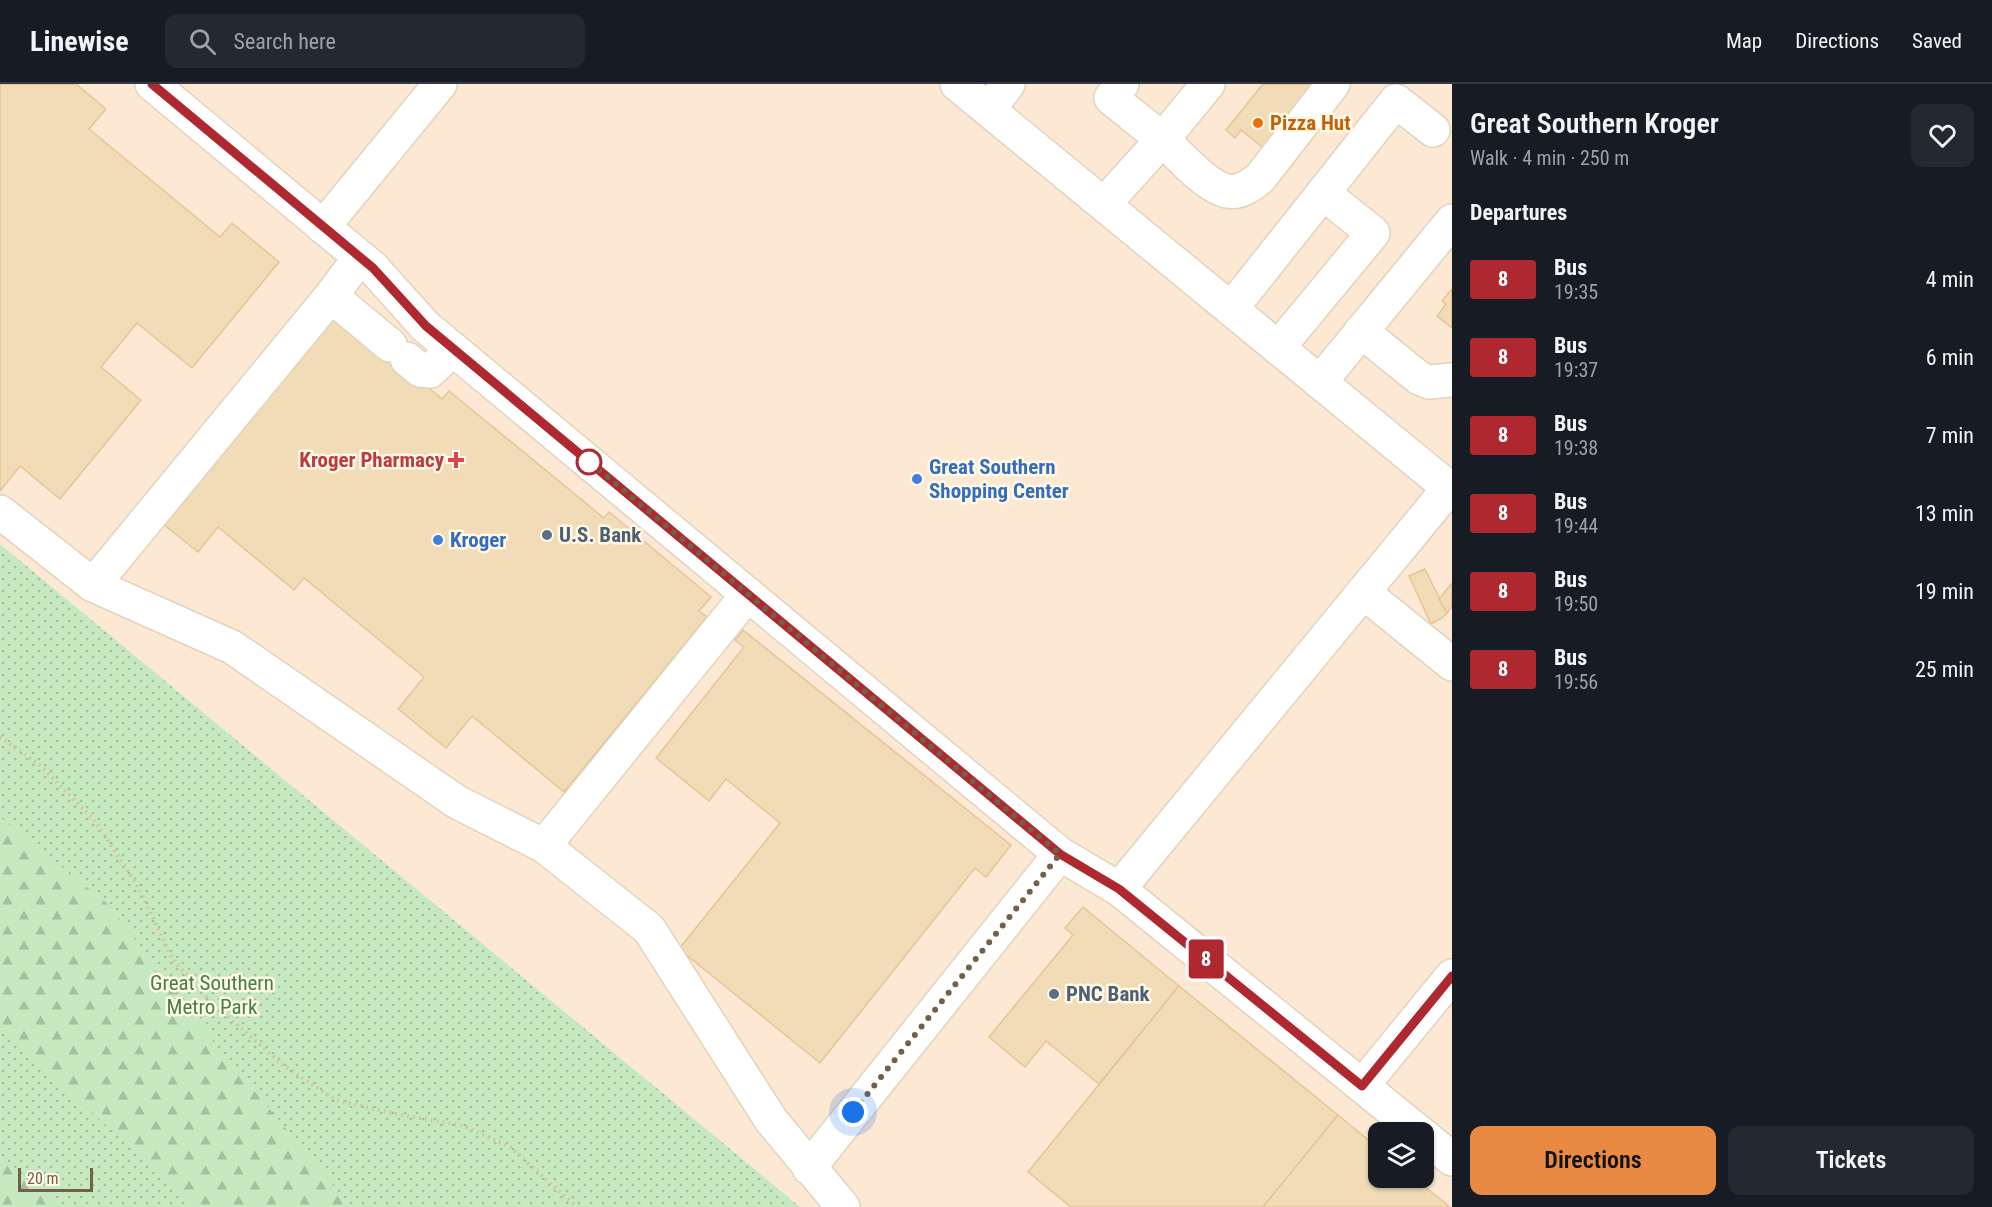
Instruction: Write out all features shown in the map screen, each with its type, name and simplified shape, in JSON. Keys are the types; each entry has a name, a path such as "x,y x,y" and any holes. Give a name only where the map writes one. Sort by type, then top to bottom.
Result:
{"lane":[{"path":"152,84 373,268 426,326 453,349 1060,854 1119,889 1407,1122"},
{"path":"323,227 440,84"},
{"path":"957,84 1451,489 1363,592 1119,889"},
{"path":"989,110 1008,84"},
{"path":"1122,84 1111,98 1193,169 1218,188 1229,192 1247,188 1260,178 1333,84"},
{"path":"1104,204 1162,140 1208,84"},
{"path":"1232,309 1396,101 1433,130"},
{"path":"1278,348 1373,233 1323,193"},
{"path":"1320,382 1452,221"},
{"path":"93,585 360,257"},
{"path":"330,296 420,370 430,371 453,349"},
{"path":"1361,331 1419,378 1429,382 1452,380"},
{"path":"0,512 93,585 232,647 457,802 544,846 649,929 771,1120 843,1207"},
{"path":"1363,592 1452,664"},
{"path":"544,846 748,594"},
{"path":"809,1168 1060,854"},
{"path":"1362,1086 1452,976"},
{"path":"1434,1145 1452,1160"}],"path":[{"path":"0,737 41,766 95,821 137,885 173,960 212,1003 284,1066 336,1100 464,1126 510,1147 577,1207"}],"shaded area":[{"path":"0,84 1452,84 1452,1207 800,1207 0,544"}],"green space":[{"name":"Great Southern Metro Park","path":"0,544 782,1192 800,1207 0,1207"},
{"path":"0,817 109,905 211,1039 351,1207 196,1207 0,1029"},
{"path":"0,1154 57,1207 0,1207"}],"building":[{"path":"0,84 76,84 106,109 89,129 220,237 232,223 279,262 192,368 137,323 101,367 141,400 60,499 20,466 0,491"},
{"name":"Pizza Hut","path":"1263,84 1316,84 1263,148 1241,130 1235,138 1226,130"},
{"path":"1452,289 1452,328 1437,316 1446,304 1442,301"},
{"name":"Kroger","path":"337,312 442,399 449,391 604,518 609,512 711,597 699,611 707,617 564,792 472,716 446,748 398,709 424,677 304,578 294,590 218,527 198,552 163,524"},
{"path":"1425,569 1447,613 1431,624 1409,576"},
{"path":"1452,583 1452,606 1447,613 1439,599"},
{"path":"743,630 1011,845 986,877 975,868 820,1063 679,949 780,823 726,779 709,801 656,758 744,647 735,640"},
{"path":"1083,907 1179,986 1099,1084 1046,1041 1025,1067 989,1037 1073,935 1065,928"},
{"path":"1179,986 1338,1115 1263,1207 1071,1207 1028,1172"},
{"path":"1338,1115 1368,1140 1368,1188 1426,1188 1450,1207 1263,1207"}],"bus line":[{"name":"8","path":"152,84 373,268 426,326 1060,854 1119,889 1362,1086 1452,976"}],"place":[{"name":"Pizza Hut","path":"1258,123"},
{"name":"Kroger Pharmacy","path":"456,460"},
{"name":"Great Southern Shopping Center","path":"917,479"},
{"name":"U.S. Bank","path":"547,535"},
{"name":"Kroger","path":"438,540"},
{"name":"PNC Bank","path":"1054,994"}],"route":[{"path":"589,462 586,459 1060,854 853,1112"}]}
